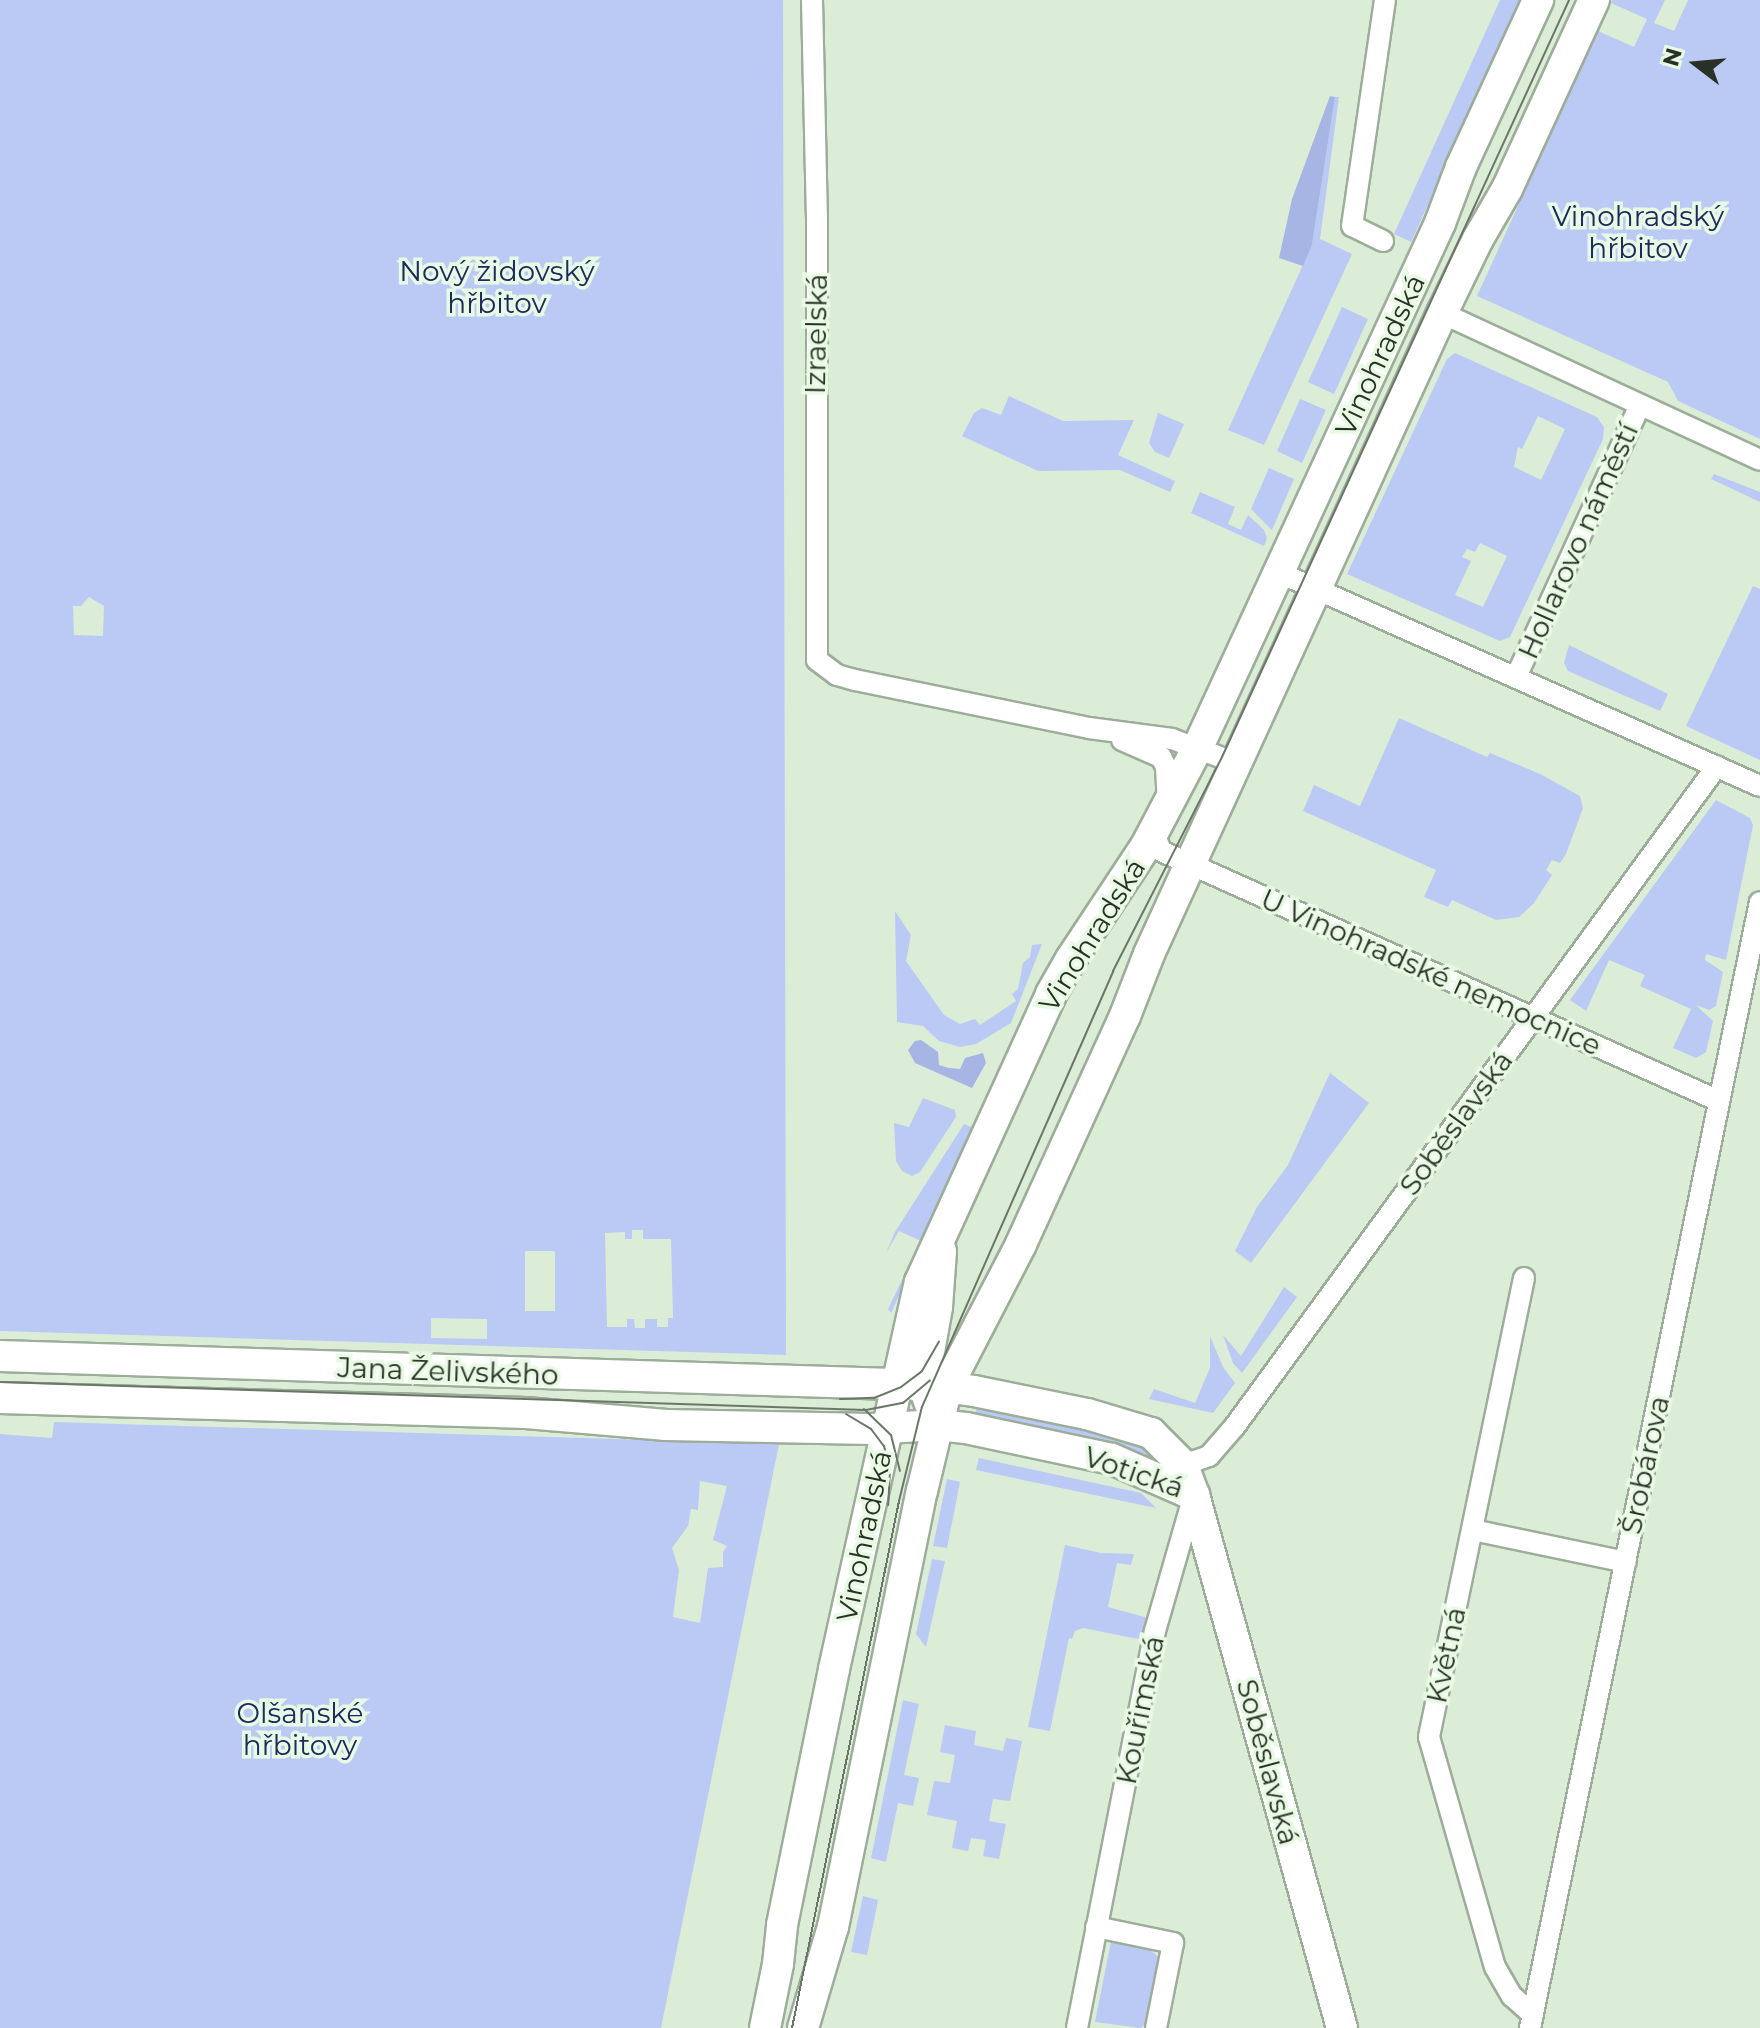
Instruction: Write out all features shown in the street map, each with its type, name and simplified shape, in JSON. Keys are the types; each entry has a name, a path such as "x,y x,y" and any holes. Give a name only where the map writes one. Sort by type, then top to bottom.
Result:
{"main road":[{"name":"Vinohradská","path":"803,2028 823,1957 937,1425 922,1385 917,1291 1051,994 1161,819 1198,747 1434,237 1461,167 1538,0"},
{"name":"Vinohradská","path":"765,2028 804,1814 887,1429 922,1385 1021,1244 1190,864 1442,313 1478,239 1507,189 1594,0"},
{"name":"Jana Želivského","path":"0,1356 922,1385"},
{"name":"Votická","path":"922,1385 1123,1422 1160,1440 1183,1465 1194,1495"},
{"name":"Jana Želivského","path":"0,1398 526,1413 666,1425 887,1429 937,1425"},
{"name":"Votická","path":"937,1425 966,1428 1112,1459 1194,1495"},
{"name":"Soběslavská","path":"1194,1495 1342,2028"},
{"path":"778,1964 823,1957"}],"street":[{"name":"Izraelská","path":"812,0 817,216 815,649 823,666 837,675 1089,728"},
{"path":"1383,241 1352,226 1385,0"},
{"path":"1442,313 1760,460"},
{"name":"Hollarovo náměstí","path":"1516,677 1640,405"},
{"name":"Hollarovo náměstí","path":"1280,573 1760,786"},
{"path":"1089,728 1172,739 1236,763"},
{"path":"1089,728 1161,757 1166,767 1161,819"},
{"name":"Soběslavská","path":"1183,1465 1209,1456 1218,1447 1717,766"},
{"name":"U Vinohradské nemocnice","path":"1161,819 1161,851 1719,1101"},
{"name":"Šrobárova","path":"1532,2022 1760,902"},
{"name":"Květná","path":"1524,1278 1429,1737 1495,1967 1532,2022"},
{"name":"Kouřimská","path":"1077,2028 1155,1631 1194,1495"},
{"path":"1473,1530 1626,1562"},
{"path":"1096,1927 1173,1943 1156,2028"}],"green space":[{"name":"Nový židovský hřbitov","path":"0,0 783,0 786,1355 0,1331","holes":["89,597 104,606 103,636 74,635 73,606 81,606","632,1230 643,1230 643,1239 671,1239 673,1318 668,1318 668,1327 657,1327 657,1319 645,1319 645,1328 635,1328 634,1319 627,1319 627,1327 607,1327 605,1233 625,1232 625,1239 632,1239","525,1251 555,1251 555,1311 525,1311","431,1318 487,1319 487,1339 431,1338"]},
{"path":"1500,0 1521,0 1411,242 1394,234"},
{"name":"Vinohradský hřbitov","path":"1612,0 1665,0 1654,23 1674,31 1688,0 1760,0 1760,439 1678,401 1668,382 1477,296","holes":["1611,3 1647,19 1634,47 1598,31"]},
{"path":"1335,97 1339,97 1320,239 1352,254 1264,445 1228,430 1312,245"},
{"path":"1342,307 1368,319 1334,394 1308,382"},
{"path":"1455,353 1597,417 1604,427 1603,439 1510,637 1500,641 1347,574 1447,359","holes":["1538,416 1565,429 1541,480 1514,467 1518,447 1522,449","1480,543 1507,556 1483,607 1455,595 1471,561 1462,557 1467,549 1475,552"]},
{"path":"1009,396 1063,421 1134,420 1118,455 1175,481 1170,492 1120,470 1038,471 962,436 974,413 982,408 1001,415"},
{"path":"1300,399 1326,410 1302,463 1277,451"},
{"path":"1158,413 1184,424 1169,458 1155,452 1149,443"},
{"path":"1269,468 1294,479 1272,530 1251,509"},
{"path":"1714,474 1760,492 1760,502 1711,479"},
{"path":"1200,492 1235,507 1228,524 1241,530 1248,515 1264,530 1267,538 1264,546 1191,513"},
{"path":"1753,586 1760,589 1760,760 1686,726"},
{"path":"1569,645 1668,694 1660,711 1568,671 1564,663"},
{"path":"1399,718 1487,757 1490,753 1540,774 1580,796 1583,808 1566,854 1560,863 1552,860 1546,870 1552,875 1534,903 1519,917 1496,920 1452,900 1448,907 1424,897 1436,870 1303,811 1314,785 1360,806"},
{"path":"1716,800 1750,818 1753,825 1726,960 1706,954 1705,960 1723,972 1716,1006 1709,1010 1696,1005 1713,1021 1706,1052 1696,1058 1673,1048 1691,1009 1640,986 1645,975 1609,960 1586,1011 1570,1000"},
{"path":"895,911 911,935 906,961 944,1015 960,1024 975,1019 980,1025 1016,1001 1012,994 1018,989 1023,963 1030,957 1032,945 1042,944 1011,1023 976,1044 960,1047 939,1041 923,1026 897,1022"},
{"path":"1330,1073 1369,1103 1251,1263 1235,1251 1257,1207 1288,1165"},
{"path":"923,1098 955,1110 956,1117 920,1172 912,1176 902,1171 896,1161 894,1123 909,1127"},
{"path":"964,1124 976,1129 891,1313 888,1309 921,1241 899,1231 886,1253 895,1232"},
{"path":"1284,1287 1297,1297 1242,1373 1233,1363 1223,1335 1241,1356"},
{"path":"1210,1336 1223,1367 1235,1383 1213,1413 1149,1399 1154,1389 1195,1403 1210,1368"},
{"path":"978,1402 1091,1426 1140,1444 1156,1457 1153,1461 974,1418"},
{"name":"Olšanské hřbitovy","path":"54,1422 779,1444 661,2028 0,2028 0,1434 52,1438","holes":["700,1481 727,1486 713,1540 727,1546 723,1552 723,1567 708,1568 700,1623 673,1617 679,1570 672,1548 688,1526 691,1509 698,1510"]},
{"path":"979,1458 1141,1493 1156,1508 976,1470"},
{"path":"947,1479 960,1482 947,1548 933,1546"},
{"path":"1065,1545 1101,1553 1134,1554 1131,1565 1117,1563 1108,1607 1148,1618 1143,1640 1083,1628 1075,1631 1072,1639 1069,1638 1050,1731 1028,1727"},
{"path":"932,1559 945,1561 926,1647 916,1634"},
{"path":"903,1700 919,1704 904,1775 919,1778 913,1806 898,1803 886,1862 871,1858"},
{"path":"945,1725 976,1731 974,1745 1003,1751 1006,1738 1022,1741 1010,1801 993,1799 989,1821 1006,1824 999,1859 983,1856 986,1840 971,1838 968,1851 952,1848 957,1821 927,1815 934,1781 950,1783 955,1755 940,1752"},
{"path":"863,1896 878,1900 867,1955 851,1952"},
{"path":"1111,1942 1147,1948 1159,1957 1145,2024 1141,2028 1095,2022"}],"shaded area":[{"path":"1330,96 1335,97 1312,245 1303,266 1279,258 1292,199"},
{"path":"921,1040 938,1052 939,1065 949,1068 960,1069 965,1058 983,1053 986,1063 972,1088 915,1063 908,1050 915,1041"}],"tram line":[{"path":"792,2028 899,1501 922,1407 1113,971 1222,757 1569,0"},
{"path":"840,1399 874,1398 901,1387 922,1371 939,1342"},
{"path":"0,1382 866,1410 903,1403 930,1380"},
{"path":"864,1409 891,1435 900,1471"},
{"path":"846,1414 871,1429 884,1446 890,1470 888,1505"}]}
